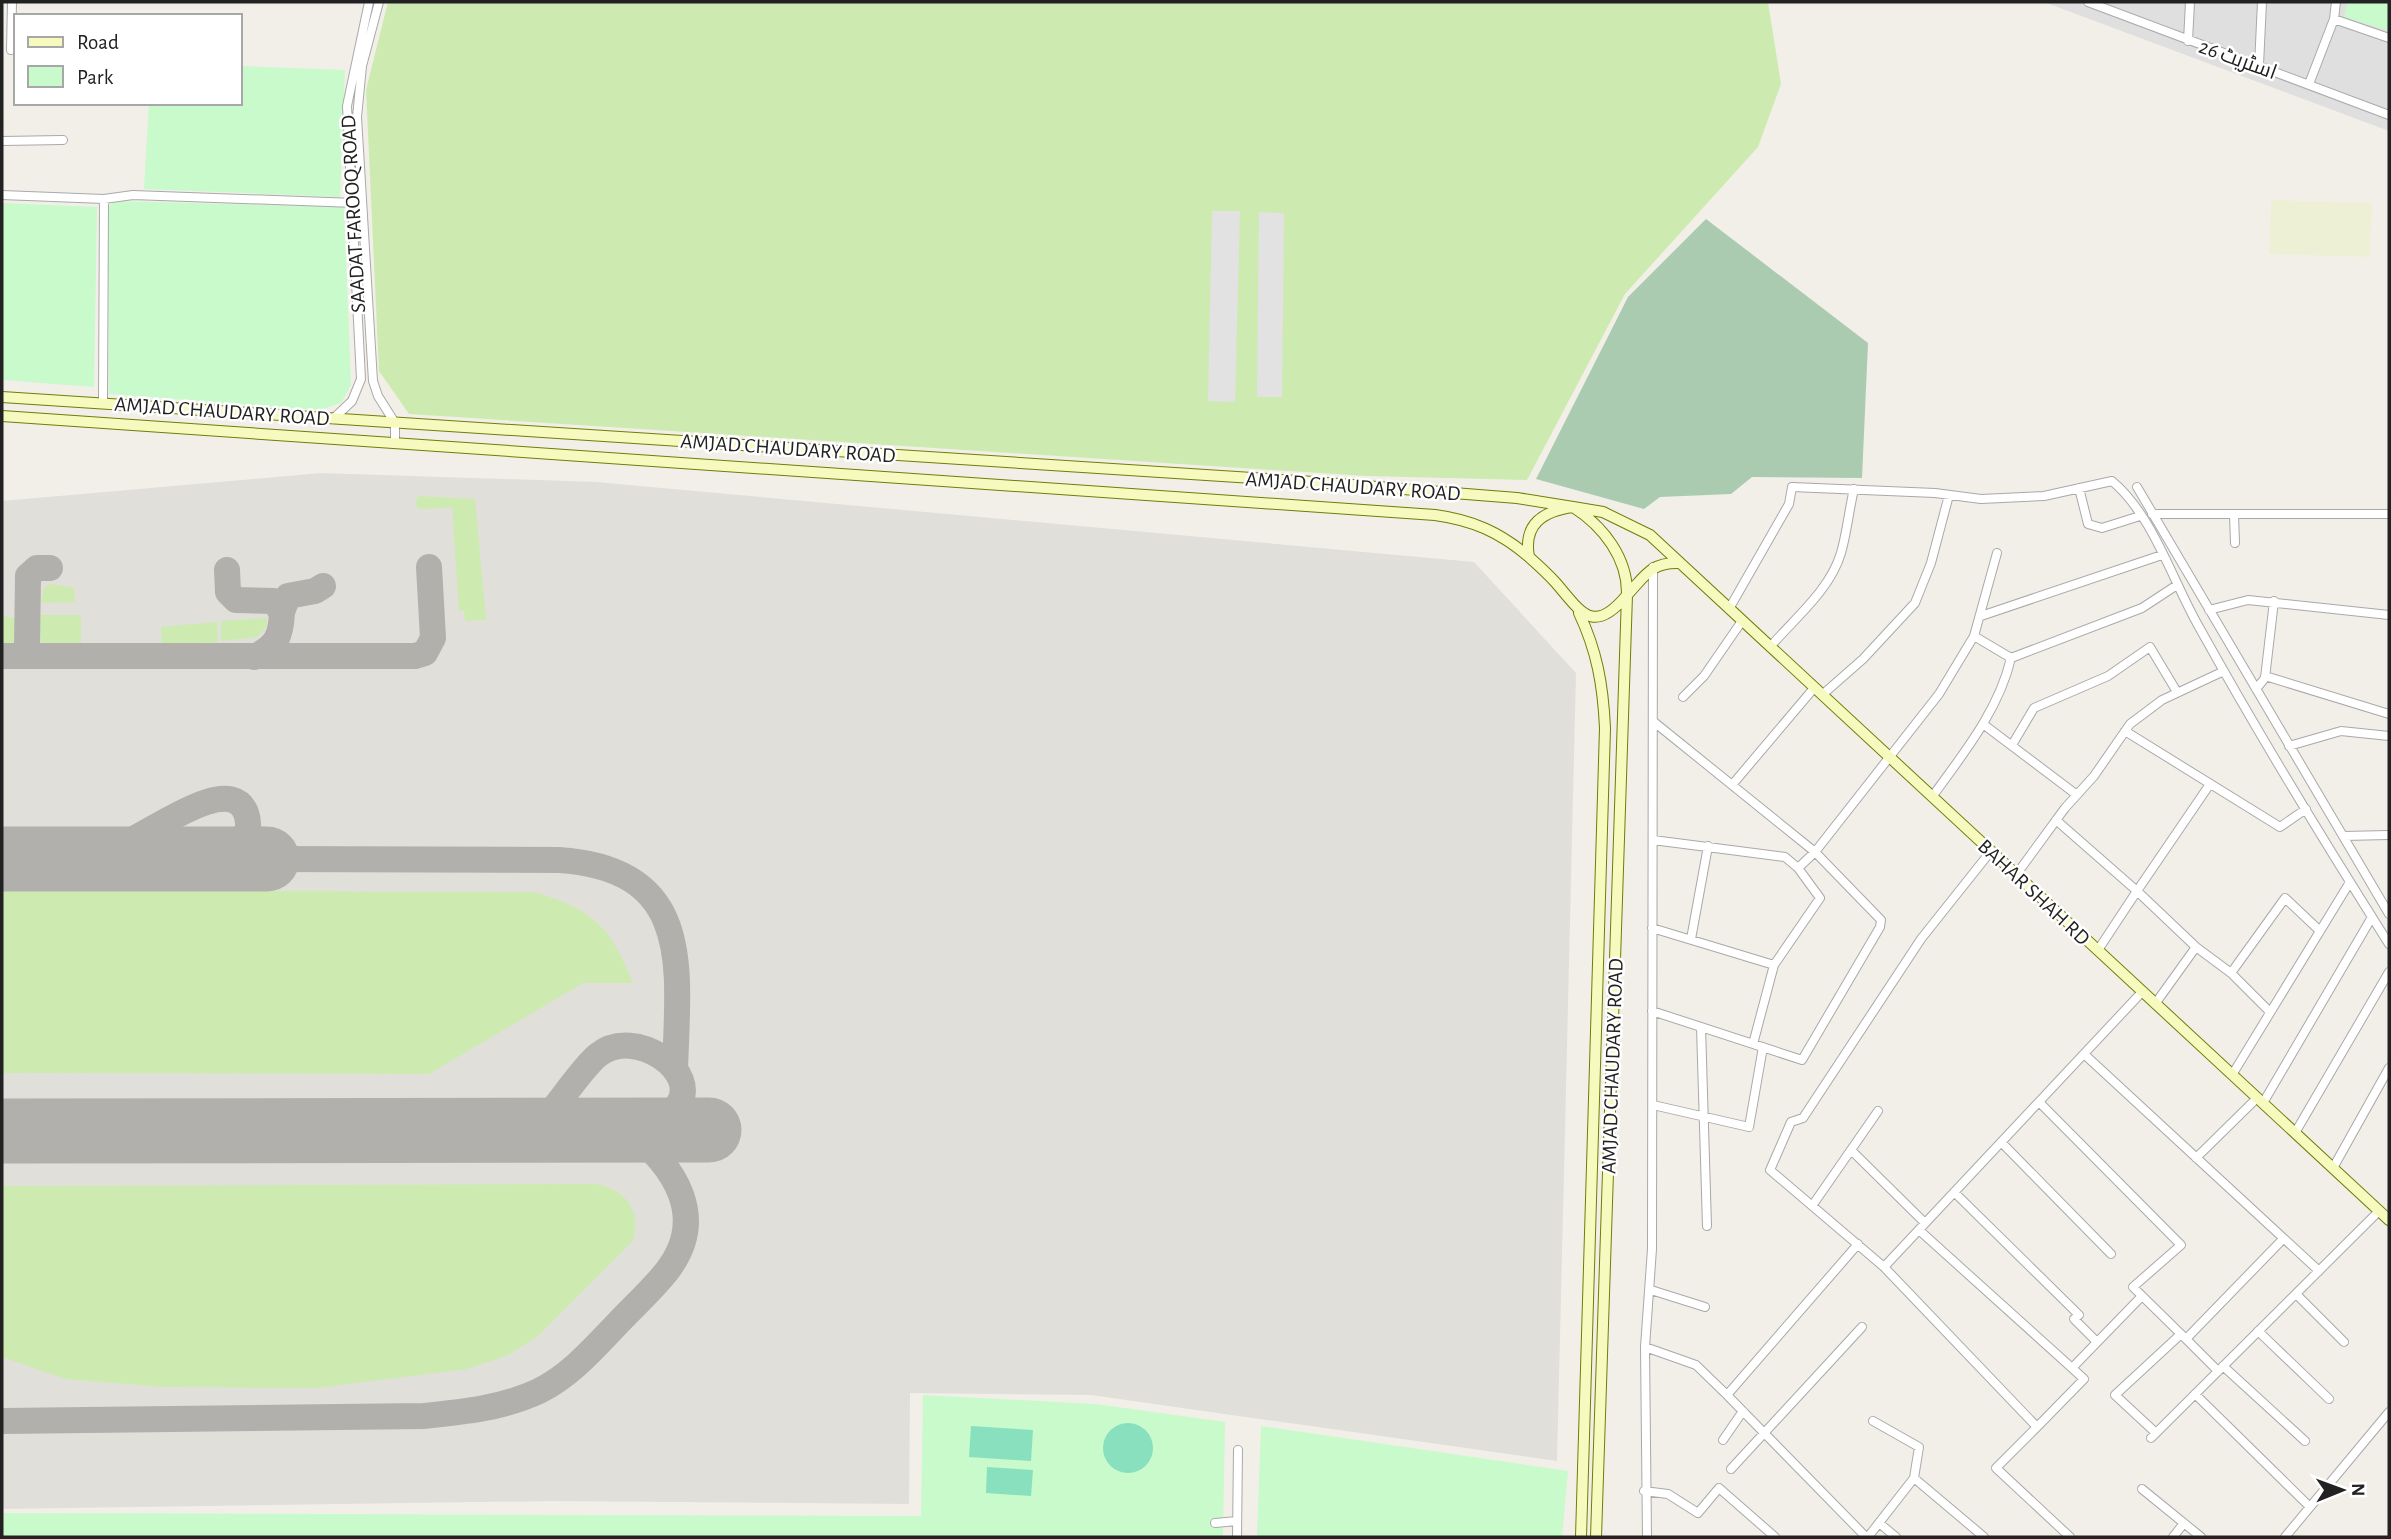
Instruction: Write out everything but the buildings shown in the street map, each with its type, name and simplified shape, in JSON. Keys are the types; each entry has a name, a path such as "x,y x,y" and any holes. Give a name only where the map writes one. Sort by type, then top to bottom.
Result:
{"main road":[{"name":"AMJAD CHAUDARY ROAD","path":"2,397 1314,482 1517,498 1603,512 1650,535 1679,564"},
{"name":"AMJAD CHAUDARY ROAD","path":"2,416 1435,515 1462,519 1487,527 1529,557"},
{"path":"1627,595 1625,574 1613,546 1597,526 1573,507 1545,514 1534,523 1528,538 1529,557 1554,580 1578,612 1586,616 1602,614 1619,604 1653,567 1663,562 1679,564"},
{"name":"BAHAR SHAH RD","path":"1679,564 2389,1220"},
{"name":"AMJAD CHAUDARY ROAD","path":"1596,1537 1627,595"},
{"name":"AMJAD CHAUDARY ROAD","path":"1578,612 1598,661 1603,683 1605,727 1581,1537"}],"street":[{"path":"11,50 12,2"},
{"name":"SAADAT FAROOQ ROAD","path":"333,419 352,401 361,379 348,94 369,2"},
{"name":"SAADAT FAROOQ ROAD","path":"379,2 357,100 372,367 378,396 395,423"},
{"name":"اسٹریٹ 26","path":"2088,2 2389,115"},
{"path":"2188,41 2190,2"},
{"path":"2259,65 2262,2"},
{"path":"2309,84 2334,19 2336,2"},
{"path":"2334,19 2389,38"},
{"path":"2,141 63,140"},
{"path":"2,195 104,199 134,195 362,204"},
{"path":"103,403 104,199"},
{"path":"395,423 395,442"},
{"path":"1729,610 1789,504 1792,487 1981,499 2044,496 2112,481 2140,516 2224,671 2389,944"},
{"path":"2137,487 2389,914"},
{"path":"2079,488 2088,524 2095,527 2140,516"},
{"path":"1770,647 1822,590 1832,572 1841,554 1854,489"},
{"path":"1732,785 1818,692 1863,659 1915,603 1931,563 1949,495"},
{"path":"2152,514 2389,514"},
{"path":"2234,514 2235,543"},
{"path":"1798,869 1891,759 1939,694 1975,636 1997,553"},
{"path":"1981,616 2162,555"},
{"path":"1647,1537 1644,1492 1645,1347 1651,1290 1653,1105 1653,567"},
{"path":"2011,658 2142,608 2177,584"},
{"path":"2209,610 2248,600 2389,615"},
{"path":"2256,689 2265,676 2274,601"},
{"path":"1683,697 1704,676 1742,621"},
{"path":"1975,636 2011,658"},
{"path":"2012,745 2034,708 2108,676 2150,647 2177,692"},
{"path":"1932,797 1983,724 2007,677 2011,658"},
{"path":"2016,875 2124,731 2141,713 2177,692 2224,671"},
{"path":"2265,676 2389,714"},
{"path":"1652,1011 1802,1060 1880,928 1881,920 1815,852 1654,722"},
{"path":"1983,724 2077,795"},
{"path":"2124,731 2280,827 2306,809"},
{"path":"2289,746 2341,731 2389,736"},
{"path":"2098,950 2210,784"},
{"path":"2056,820 2196,947 2231,973 2270,1012"},
{"path":"2343,836 2389,835"},
{"path":"1653,840 1785,857 1820,898 1774,965 1754,1044"},
{"path":"1691,939 1708,846"},
{"path":"1991,851 1921,939 1803,1118 1791,1122 1770,1170 1884,1267 2037,1427"},
{"path":"2232,1075 2350,882"},
{"path":"2231,973 2285,898 2320,931"},
{"path":"2196,1158 2260,1101 2372,918"},
{"path":"1652,928 1774,965"},
{"path":"2155,1004 2196,947"},
{"path":"2295,1133 2389,972"},
{"path":"1884,1267 2142,992"},
{"path":"1702,1027 1707,1226"},
{"path":"1653,1105 1749,1127 1763,1047"},
{"path":"2084,1054 2319,1271"},
{"path":"2333,1168 2389,1068"},
{"path":"2039,1102 2180,1245 2133,1287 2184,1336 2305,1441"},
{"path":"1812,1206 1878,1111"},
{"path":"2001,1142 2111,1254"},
{"path":"1851,1150 1922,1226 2084,1379 1996,1468 2070,1537"},
{"path":"1954,1192 2079,1315 2074,1319 2097,1342"},
{"path":"2283,1239 2184,1336 2115,1395 2153,1435 2379,1211"},
{"path":"1727,1395 1858,1244"},
{"path":"1651,1290 1705,1307"},
{"path":"2296,1294 2344,1342"},
{"path":"2072,1368 2142,1296"},
{"path":"1731,1469 1862,1327"},
{"path":"2258,1331 2329,1399"},
{"path":"1645,1347 1696,1365 1867,1537 1914,1479 1919,1447 1873,1421"},
{"path":"2194,1394 2310,1507"},
{"path":"1723,1440 1743,1411"},
{"path":"2289,1536 2389,1412"},
{"path":"1237,1537 1238,1450"},
{"path":"1914,1479 1984,1537"},
{"path":"1644,1492 1668,1494 1698,1513 1719,1488 1775,1537"},
{"path":"2142,1489 2201,1537"},
{"path":"1215,1523 1237,1521"},
{"path":"1879,1523 1896,1537"},
{"path":"2173,1537 2184,1523"}],"shaded area":[{"path":"2044,2 2389,2 2389,131"},
{"path":"1212,211 1240,211 1235,402 1208,401"},
{"path":"1259,212 1284,213 1282,397 1257,397"},
{"path":"321,473 596,482 1474,562 1576,673 1557,1461 1091,1395 910,1393 909,1504 553,1501 2,1509 2,501"}],"green space":[{"path":"388,2 1768,2 1781,84 1758,147 1625,294 1527,480 1366,476 409,414 379,371 366,90"},
{"path":"2348,2 2389,2 2389,31 2344,17"},
{"path":"242,66 345,70 340,197 144,189 149,105 242,105"},
{"path":"2271,200 2372,203 2370,257 2269,254"},
{"path":"115,201 344,207 351,385 341,403 319,410 109,394 108,207"},
{"path":"2,203 97,207 94,387 2,380"},
{"path":"1706,219 1868,343 1862,478 1752,477 1731,494 1660,497 1644,509 1536,479 1628,297"},
{"path":"418,496 475,499 486,620 465,621 464,610 459,611 452,508 418,509 415,503"},
{"path":"51,584 74,588 75,602 41,603 44,588"},
{"path":"2,615 16,619 15,643 2,646"},
{"path":"39,615 81,615 81,645 41,644"},
{"path":"267,618 266,627 258,637 221,641 221,621"},
{"path":"217,622 218,642 162,646 161,627"},
{"path":"2,890 535,892 572,906 598,923 617,948 633,983 583,983 429,1074 2,1073"},
{"path":"594,1184 614,1190 629,1203 635,1221 632,1242 537,1337 506,1356 467,1369 318,1388 163,1387 65,1379 2,1357 2,1186"},
{"path":"923,1395 1096,1404 1225,1422 1223,1537 2,1537 2,1513 921,1516"},
{"path":"1128,1423 1146,1430 1153,1448 1146,1466 1128,1473 1110,1466 1103,1448 1110,1430"},
{"path":"971,1426 1033,1430 1031,1461 969,1457"},
{"path":"1261,1426 1568,1471 1562,1537 1257,1537"},
{"path":"987,1467 1033,1470 1031,1496 986,1493"}],"taxiway":[{"path":"2,656 415,656 425,653 433,638 429,567"},
{"path":"23,656 27,647 28,576 37,568 50,568"},
{"path":"227,570 228,592 236,600 273,601 282,612 279,634 273,644 254,657"},
{"path":"282,612 288,596 315,591 323,586"},
{"path":"60,859 123,844 188,809 207,802 224,799 237,802 246,813 246,837 235,859 192,866 138,859"},
{"path":"267,859 559,860 603,867 635,882 656,904 669,930 675,961 677,995 675,1070"},
{"path":"524,1131 537,1127 546,1118 598,1055 613,1047 630,1046 646,1049 673,1067 681,1080 683,1093 677,1106 667,1115 628,1130"},
{"path":"2,1421 424,1416 497,1405 539,1391 572,1369 591,1351 662,1278 679,1251 685,1231 685,1212 680,1193 672,1176 659,1159 628,1130"}],"runway":[{"path":"2,859 267,859"},
{"path":"2,1131 709,1130"}]}
